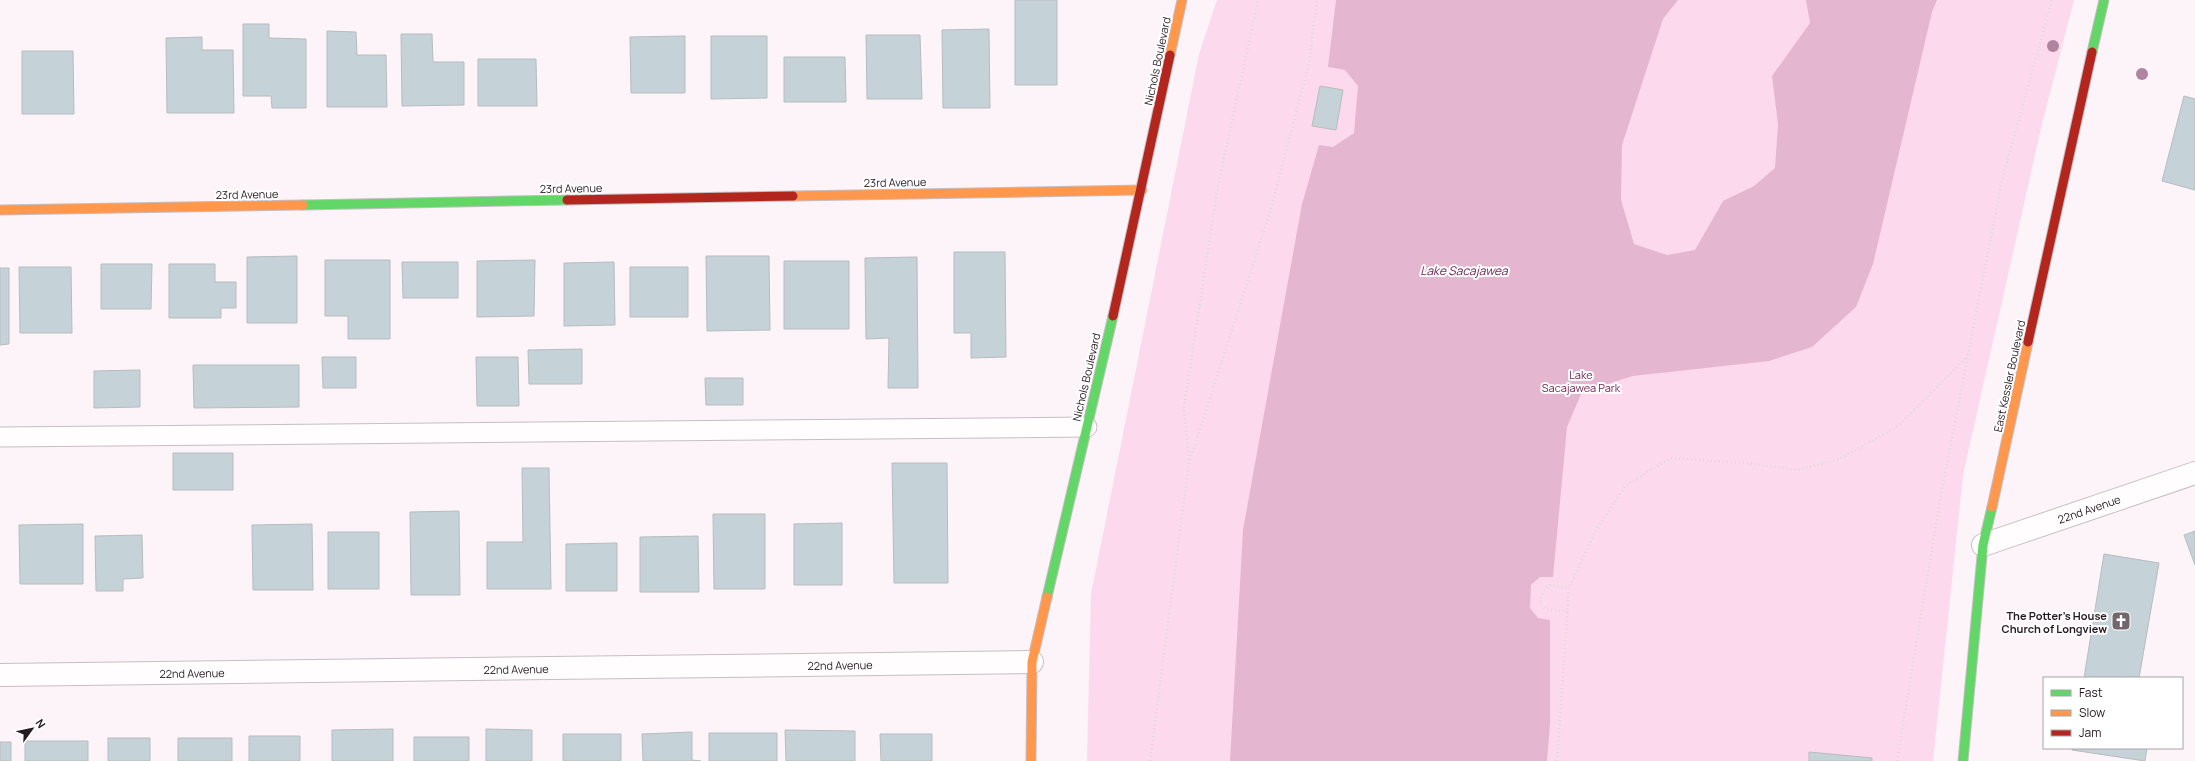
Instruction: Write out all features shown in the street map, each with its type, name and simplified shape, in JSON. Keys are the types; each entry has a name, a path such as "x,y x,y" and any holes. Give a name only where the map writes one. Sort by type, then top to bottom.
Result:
{"street":[{"name":"Nichols Boulevard","path":"1031,761 1032,662 1142,190 1182,0"},
{"name":"East Kessler Boulevard","path":"1963,761 1983,545 2104,0"},
{"name":"23rd Avenue","path":"0,210 1142,190"},
{"name":"22nd Avenue","path":"1983,545 2195,473"},
{"name":"22nd Avenue","path":"0,675 1032,662"}],"lane":[{"path":"0,437 1087,427"}],"path":[{"path":"1189,462 1184,407 1218,186 1258,0"},
{"path":"1150,761 1189,462 1238,314 1272,204 1309,64 1318,0"},
{"path":"1897,761 1941,494 2002,180 2052,0"},
{"path":"1557,761 1569,588 1596,530 1626,485 1671,458 1744,463 1798,470 1838,459 1898,426 1967,357"},
{"path":"1568,612 1544,609 1540,603 1543,592 1550,585 1569,588"}],"green space":[{"name":"Lake Sacajawea Park","path":"1217,0 2074,0 2041,128 1963,475 1933,761 1087,761 1091,594 1199,54"}],"water":[{"name":"Lake Sacajawea","path":"1336,0 1678,0 1663,19 1622,145 1621,200 1634,244 1667,255 1695,250 1723,201 1754,186 1775,168 1778,124 1772,76 1810,23 1806,0 1937,0 1932,12 1873,264 1856,307 1812,347 1769,361 1633,376 1582,392 1567,427 1553,577 1540,577 1531,585 1530,608 1538,618 1550,620 1550,724 1547,761 1230,761 1243,530 1302,204 1319,145 1333,147 1354,133 1358,86 1345,70 1328,67"}],"building":[{"path":"1015,0 1057,0 1057,85 1015,85"},
{"path":"243,24 269,24 269,38 306,39 306,108 272,108 271,96 243,96"},
{"path":"989,29 990,108 943,108 942,30"},
{"path":"327,31 356,32 357,55 386,55 387,107 327,107"},
{"path":"401,34 432,34 433,62 464,62 464,105 402,106"},
{"path":"866,35 920,35 922,99 867,99"},
{"path":"685,36 685,93 631,93 630,37"},
{"path":"711,36 767,36 767,98 711,99"},
{"path":"202,37 202,50 233,50 234,113 167,113 166,38"},
{"path":"22,51 73,51 74,114 22,114"},
{"path":"784,57 845,57 846,102 784,102"},
{"path":"478,59 536,59 537,106 478,106"},
{"path":"1320,86 1343,90 1336,130 1312,126"},
{"path":"2184,96 2195,99 2195,190 2162,181"},
{"path":"954,252 1005,252 1006,357 971,358 971,333 954,333"},
{"path":"297,256 297,323 247,323 247,257"},
{"path":"706,256 769,256 770,330 707,331"},
{"path":"917,257 918,388 888,388 889,338 866,339 865,258"},
{"path":"325,260 390,260 390,339 348,339 348,316 325,316"},
{"path":"535,260 534,316 477,317 477,261"},
{"path":"784,261 849,261 849,329 784,329"},
{"path":"402,262 458,262 458,298 403,298"},
{"path":"614,262 615,325 564,326 564,263"},
{"path":"101,264 152,264 151,309 101,309"},
{"path":"169,264 215,264 215,282 236,282 236,308 221,308 221,318 169,318"},
{"path":"19,267 71,267 72,333 20,333"},
{"path":"630,267 688,267 688,317 630,317"},
{"path":"0,268 9,268 9,344 0,345"},
{"path":"582,349 582,384 529,384 528,350"},
{"path":"322,357 356,357 356,388 323,388"},
{"path":"476,357 518,357 519,406 477,406"},
{"path":"193,365 299,365 299,407 194,408"},
{"path":"140,370 140,407 94,408 94,371"},
{"path":"705,378 743,378 743,405 706,405"},
{"path":"173,453 233,453 233,490 173,490"},
{"path":"892,463 947,463 948,583 894,583"},
{"path":"522,468 549,468 551,589 487,589 487,542 523,542"},
{"path":"459,511 460,595 411,595 410,512"},
{"path":"713,514 765,514 765,589 714,589"},
{"path":"842,523 842,585 794,585 794,524"},
{"path":"83,524 83,584 20,584 19,525"},
{"path":"312,524 313,590 253,590 252,525"},
{"path":"2195,531 2195,565 2184,535"},
{"path":"328,532 379,532 379,589 328,589"},
{"path":"142,535 143,578 123,579 123,591 96,591 95,536"},
{"path":"698,536 699,592 640,592 640,537"},
{"path":"617,543 617,591 566,591 566,544"},
{"name":"The Potter's House Church of Longview","path":"2104,554 2159,563 2139,677 2084,677"},
{"path":"393,729 393,761 332,761 332,730"},
{"path":"486,729 532,730 532,761 486,761"},
{"path":"785,730 855,731 855,761 786,761"},
{"path":"692,732 692,760 701,761 643,761 642,734"},
{"path":"709,733 777,733 777,761 709,761"},
{"path":"563,734 621,734 621,761 563,761"},
{"path":"880,734 932,734 932,761 881,761"},
{"path":"249,736 300,736 300,761 249,761"},
{"path":"414,737 469,737 469,761 414,761"},
{"path":"108,738 150,738 150,761 108,761"},
{"path":"178,738 232,738 232,761 178,761"},
{"path":"25,741 88,741 88,761 25,761"},
{"path":"0,742 11,742 11,761 0,761"},
{"path":"2072,749 2147,749 2145,761"},
{"path":"1809,752 1872,758 1872,761 1809,761"}],"traffic: fast":[{"path":"2092,52 2104,0"},
{"path":"303,205 567,200"},
{"path":"1047,597 1113,316"},
{"path":"1963,761 1983,545 1992,507"}],"traffic: slow":[{"path":"1170,55 1182,0"},
{"path":"793,196 1142,190"},
{"path":"0,210 303,205"},
{"path":"1992,507 2028,342"},
{"path":"1031,761 1032,662 1047,597"}],"traffic: jam":[{"path":"2028,342 2092,52"},
{"path":"1113,316 1170,55"},
{"path":"567,200 793,196"}],"place":[{"name":"The Potter's House Church of Longview","path":"2121,621"}]}
